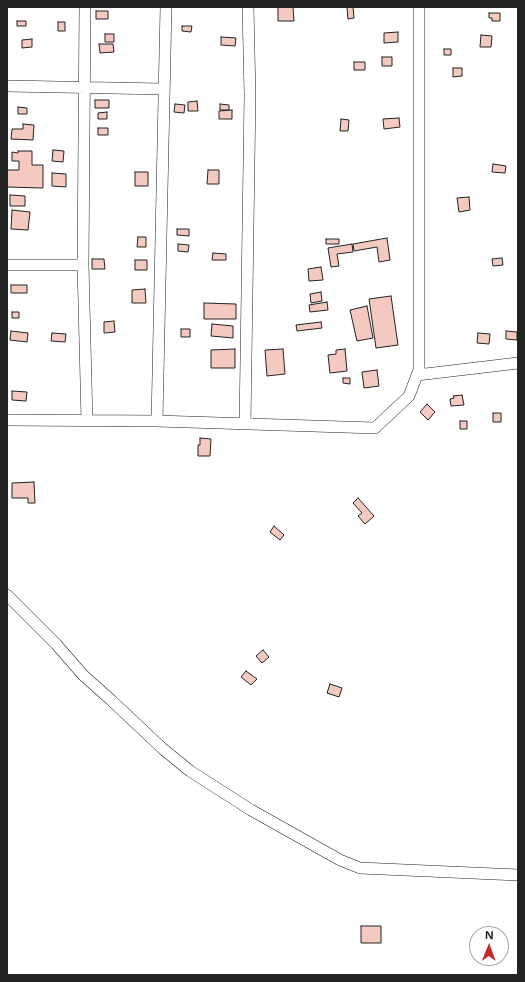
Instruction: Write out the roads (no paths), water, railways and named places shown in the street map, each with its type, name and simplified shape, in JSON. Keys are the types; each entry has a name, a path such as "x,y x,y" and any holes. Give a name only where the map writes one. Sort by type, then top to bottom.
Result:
{"street":[{"path":"85,7 83,266 87,421"},
{"path":"158,421 166,7"},
{"path":"245,424 250,95 248,7"},
{"path":"7,420 158,421 375,428 409,396 419,370 419,7"},
{"path":"7,86 164,88"},
{"path":"7,265 83,266"},
{"path":"417,375 518,363"},
{"path":"7,595 56,644 83,675 163,749 190,771 251,810 340,860 360,868 518,875"}]}
